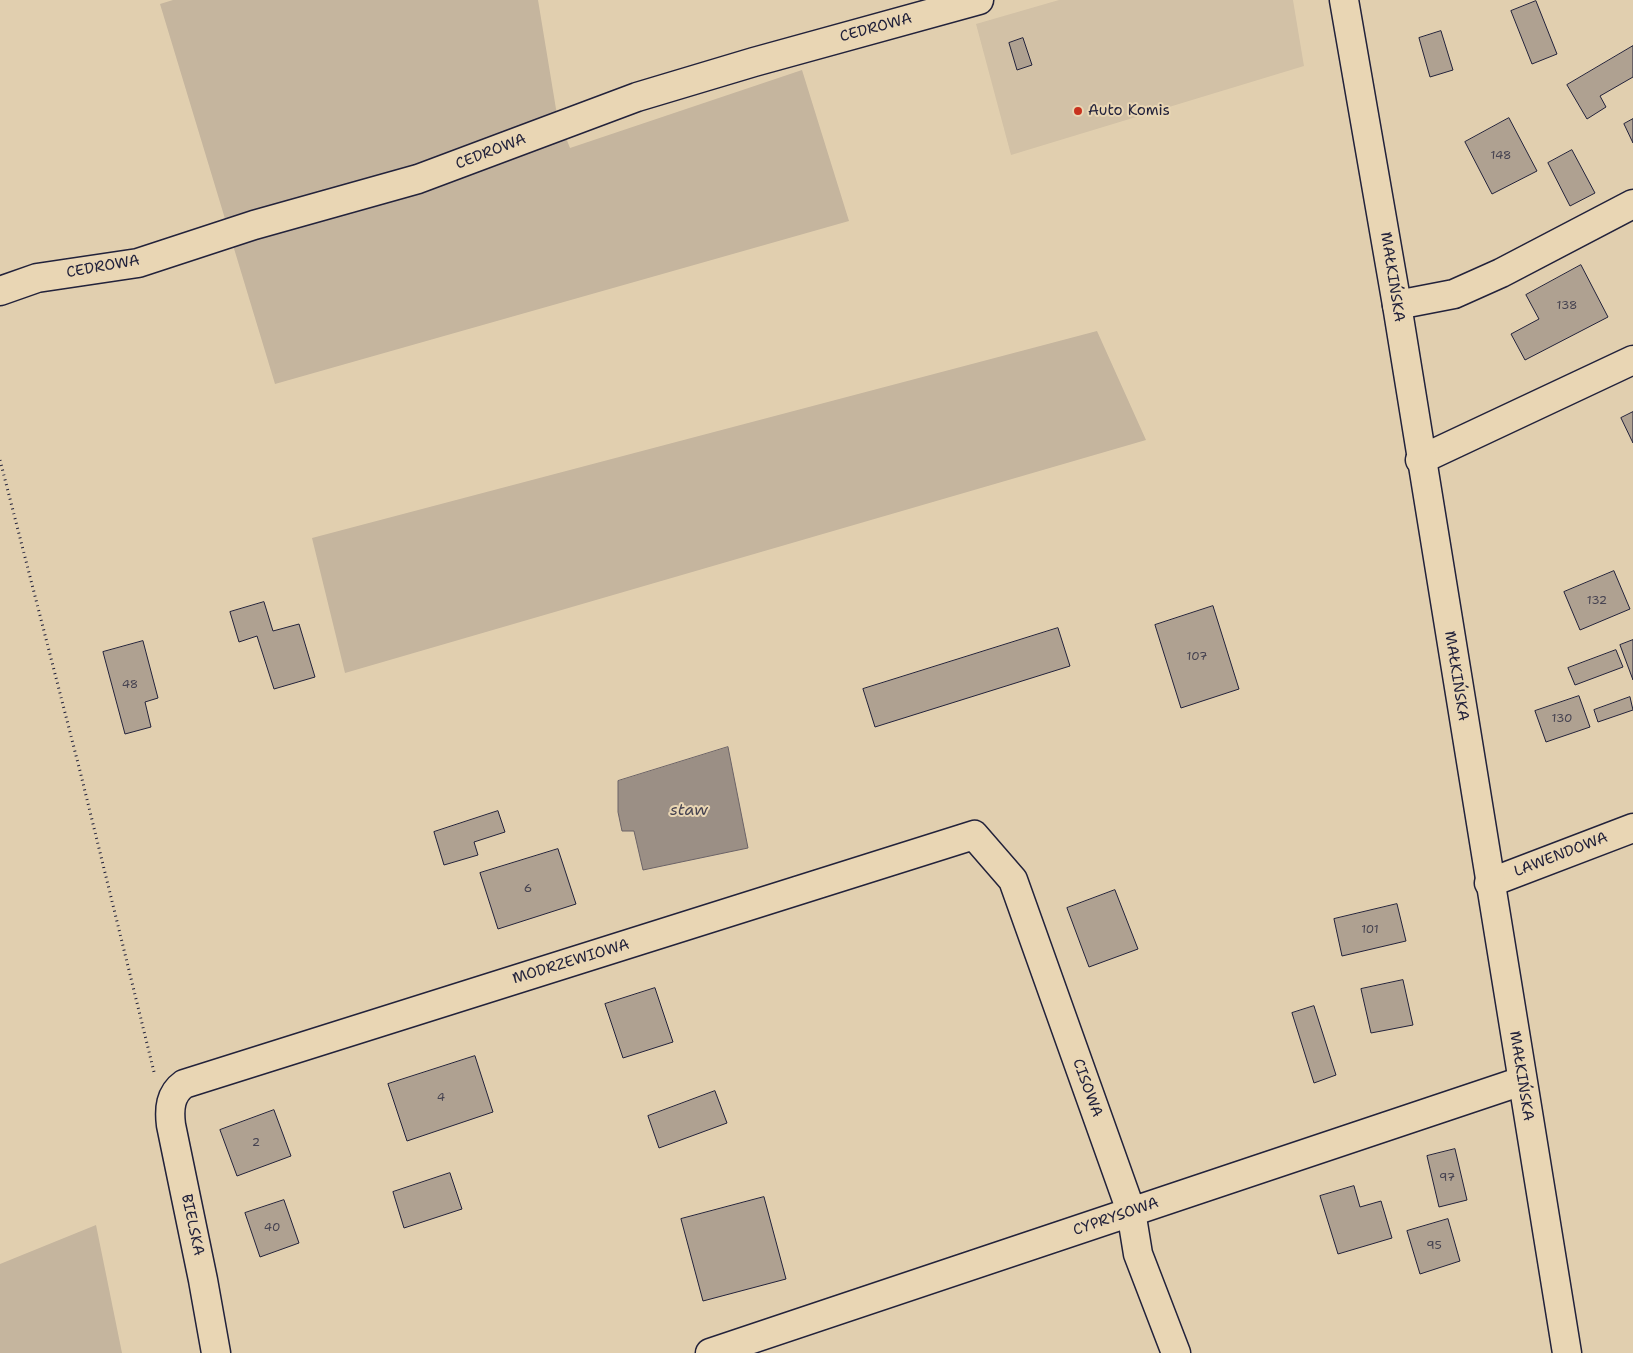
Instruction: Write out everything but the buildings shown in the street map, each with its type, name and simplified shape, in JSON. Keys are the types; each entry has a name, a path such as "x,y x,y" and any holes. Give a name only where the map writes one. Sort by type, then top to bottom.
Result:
{"street":[{"name":"CEDROWA","path":"0,291 37,278 138,263 254,225 418,179 637,97 754,62 979,0"},
{"name":"MAŁKIŃSKA","path":"1344,0 1397,305 1420,460 1567,1353"},
{"path":"1397,305 1454,294 1500,273 1633,204"},
{"path":"1420,460 1633,360"},
{"name":"LAWENDOWA","path":"1489,883 1633,828"},
{"name":"MODRZEWIOWA","path":"164,1089 177,1089 192,1081 974,835"},
{"name":"CISOWA","path":"974,835 1013,880 1131,1211 1138,1254 1176,1353"},
{"name":"CYPRYSOWA","path":"710,1353 1522,1081"},
{"name":"BIELSKA","path":"164,1089 170,1104 170,1125 204,1280 216,1353"}],"path":[{"path":"0,460 164,1089"}],"shaded area":[{"path":"173,0 538,0 557,115 570,148 802,70 849,221 275,384 160,4"},
{"name":"Auto Komis","path":"1059,0 1293,0 1304,66 1011,155 976,24"},
{"path":"1097,331 1146,440 345,673 312,538"},
{"path":"96,1225 122,1353 0,1353 0,1264"}],"water":[{"name":"staw","path":"728,747 748,848 643,870 634,831 622,831 618,812 618,781"}],"place":[{"name":"Auto Komis","path":"1078,111"}]}
